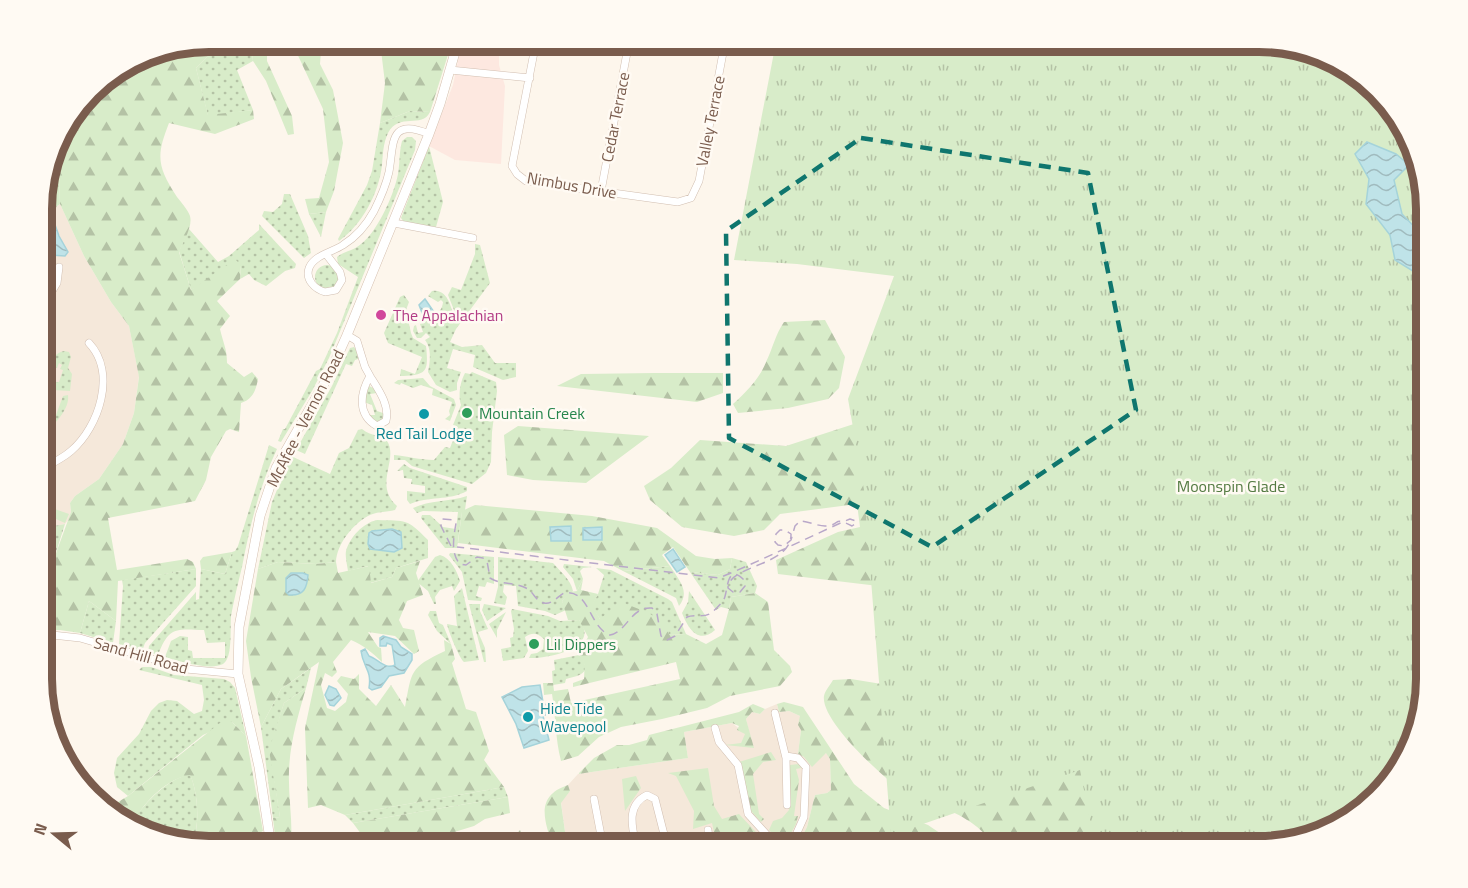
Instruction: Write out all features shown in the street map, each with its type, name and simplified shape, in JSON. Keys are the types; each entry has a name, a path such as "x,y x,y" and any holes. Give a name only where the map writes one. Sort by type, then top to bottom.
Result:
{"main road":[{"name":"McAfee - Vernon Road","path":"269,836 259,767 238,674 239,627 260,516 266,492 285,449 329,375 347,335 429,134 455,52"}],"street":[{"name":"Nimbus Drive","path":"534,52 512,166 517,174 526,181 678,202 691,198"},
{"name":"Cedar Terrace","path":"601,191 627,52"},
{"name":"Valley Terrace","path":"691,198 699,181 723,52"},
{"path":"450,70 530,78"},
{"path":"326,254 340,272 342,280 336,290 325,292 313,285 309,276 311,265 326,254 349,241 370,216 386,180 393,141 397,134 404,129 412,128 429,134"},
{"path":"394,223 473,238"},
{"path":"52,291 57,283 59,267"},
{"path":"347,335 357,341 365,367 383,399 388,414 387,421 377,426 369,420 362,405 362,391 370,376"},
{"path":"52,463 71,452 82,440 100,402 102,370 96,351 89,343"},
{"name":"Sand Hill Road","path":"52,635 80,638 186,669 238,674"},
{"path":"775,713 786,756 787,805"},
{"path":"715,728 719,742 738,765 748,814 767,835"},
{"path":"786,756 798,758 806,767 806,807 796,835"},
{"path":"634,836 631,825 634,806 647,795 655,799 664,836"},
{"path":"594,799 601,836"},
{"path":"708,830 709,836"}],"highlighted area":[{"path":"861,138 1088,173 1136,410 932,547 729,438 726,231"}],"shaded area":[{"path":"460,52 499,52 499,65 505,86 501,164 455,160 429,146 453,85"},
{"path":"60,204 84,256 111,302 129,326 139,376 134,413 123,444 99,479 75,496 70,503 71,512 65,524 52,526 52,210"},
{"path":"777,704 779,712 789,711 800,716 798,754 804,757 827,753 830,759 831,790 815,795 803,835 566,836 561,802 570,791 568,785 578,774 688,758 684,732 732,723 746,734 741,743 753,748 746,719 752,712 760,714"}],"green space":[{"path":"212,52 252,52 253,61 237,70 253,110 208,116 196,68"},
{"path":"212,52 196,68 208,115 253,110 254,119 215,134 169,123 162,144 162,169 191,220 179,252 191,290 235,259 241,265 240,279 217,301 230,316 220,329 226,349 227,363 244,377 252,372 258,379 251,397 241,403 239,432 230,429 226,431 211,457 206,480 195,501 108,518 117,570 187,559 193,562 196,569 118,581 116,621 89,601 80,633 52,630 52,564 71,512 70,503 75,496 99,479 123,444 134,413 139,377 129,326 111,302 84,256 60,204 59,167 64,149 85,114 106,91 131,73 159,61 189,54"},
{"path":"252,52 267,52 267,61 292,116 294,134 288,135 266,81 253,61"},
{"path":"296,52 321,52 320,64 333,90 343,143 334,191 326,212 309,214 305,199 319,198 329,162 323,109"},
{"path":"381,52 449,52 430,112 410,111 380,123 385,83"},
{"name":"Moonspin Glade","path":"774,52 1259,52 1299,58 1319,64 1337,73 1362,91 1377,106 1399,140 1407,159 1415,199 1415,689 1404,739 1383,774 1370,790 1337,815 1299,830 1269,835 1093,835 1080,770 891,835 864,490 848,399 894,276 797,264 734,260"},
{"path":"410,111 430,112 422,120 398,123 388,133 380,176 373,197 362,217 339,241 372,171 380,123"},
{"path":"407,137 412,137 416,141 415,150 329,358 281,442 278,441 316,371 320,369 337,333 358,277 338,264 337,257 364,242 377,225 393,193 402,141"},
{"path":"429,146 443,202 436,227 404,222 401,218"},
{"path":"59,167 60,204 52,210"},
{"path":"284,194 290,194 308,236 311,253 304,258 262,216 264,211 273,212 282,204"},
{"path":"326,212 321,237 309,214"},
{"path":"259,224 296,264 295,268 285,271 266,286 254,280 249,274 240,279 241,266 191,290 179,251 189,229 218,262 229,256 259,230"},
{"path":"475,244 480,245 490,283 456,329 450,342 462,347 482,345 495,363 516,363 516,377 503,380 473,367 475,355 453,349 447,368 461,372 457,390 450,392 436,385 428,372 430,351 425,340 430,337 426,333 421,338 417,338 413,331 416,325 418,333 423,332 420,324 438,313 442,306 441,300 438,302 428,296 432,291 438,291 446,296 456,321 458,320 448,295 452,287 461,290 475,254"},
{"path":"327,265 335,269 339,277 335,285 327,289 319,285 315,277 319,269"},
{"path":"404,295 409,302 406,310 411,333 413,338 426,346 427,362 424,371 415,375 400,376 401,369 415,374 422,357 388,343 384,333 400,297"},
{"path":"825,320 845,357 839,388 828,399 788,408 738,413 733,404 760,374 784,322"},
{"path":"354,347 358,359 352,366 346,364 305,454 296,450 332,386 350,348"},
{"path":"69,352 71,357 68,368 72,374 70,391 53,390 63,370 60,369 62,365 59,363 57,368 52,367 52,359 59,353"},
{"path":"472,372 496,382 491,462 486,473 472,484 412,466 405,460 394,460 394,455 434,460 445,447 450,448 458,427 453,425 461,405 462,381 465,373"},
{"path":"723,373 723,393 697,402 557,386 581,374"},
{"path":"423,378 430,386 454,399 456,405 450,421 445,419 450,415 452,402 432,395 433,389 421,385 413,388 394,383 398,380"},
{"path":"369,386 377,393 370,394 377,411 383,413 380,422 370,417 370,415 375,415 372,405 364,402 364,393"},
{"path":"68,395 68,401 64,412 52,426 52,416 56,415 63,396"},
{"path":"860,422 895,588 778,574 776,560 838,532 860,527 857,504 780,514 764,530 734,536 682,527 650,500 644,486 671,468 700,440 786,446"},
{"path":"518,426 649,436 586,483 533,480 507,475 504,435"},
{"path":"362,429 382,437 390,448 386,481 390,498 397,506 395,510 371,515 356,524 342,542 336,562 316,564 278,562 258,569 272,502 291,456 330,474 339,453 349,448 358,430"},
{"path":"269,445 277,449 260,492 252,522 231,616 230,649 226,661 217,666 194,665 165,657 171,641 180,636 188,637 188,650 192,651 193,658 225,658 225,642 207,643 204,630 175,631 166,639 158,655 148,652 149,646 196,592 196,600 199,599 201,569 225,574 232,552 238,546"},
{"path":"404,464 467,487 467,491 410,504 407,500 407,491 425,493 425,486 411,484 412,479 404,478 403,470 397,471"},
{"path":"467,496 465,510 462,512 457,548 445,548 421,518 422,515 430,515 443,527 456,529 458,512 423,511 417,513 413,508"},
{"path":"475,505 592,516 657,528 696,556 715,559 732,558 730,569 718,575 690,572 673,547 662,555 670,566 623,571 604,561 458,543 462,511"},
{"path":"52,508 69,514 65,523 52,517"},
{"path":"377,520 401,521 410,524 428,540 428,558 396,568 392,577 370,583 368,566 348,571 346,553 348,546 362,527"},
{"path":"65,524 52,565 52,526"},
{"path":"232,552 225,574 201,569 200,561 203,557"},
{"path":"450,553 494,557 494,584 487,582 485,587 479,586 476,596 482,598 481,601 468,600 462,572 449,555"},
{"path":"440,555 450,562 460,581 454,591 452,586 440,590 435,597 436,604 434,604 428,591 417,582 435,557"},
{"path":"498,557 553,563 572,587 573,591 562,601 566,610 555,615 518,606 516,586 504,585 503,592 507,597 505,605 494,603 498,587"},
{"path":"732,558 746,562 757,586 755,593 731,597 729,609 721,607 716,610 690,572 718,575 730,569"},
{"path":"420,561 416,573 423,595 407,601 399,620 403,628 414,630 419,651 414,654 395,636 368,632 381,648 382,662 368,649 351,640 333,662 337,672 332,677 325,673 321,685 327,708 335,711 346,702 348,694 337,681 341,676 354,679 359,674 359,689 376,706 391,685 405,707 414,672 425,662 445,651 444,640 451,644 455,659 452,663 466,709 476,712 489,751 484,760 504,787 345,815 321,805 308,808 305,728 319,662 281,689 261,727 246,641 258,569 278,562 316,564 336,562 338,573 369,566 371,583 392,577 396,568"},
{"path":"564,564 592,567 583,568 580,571 583,579 577,591 573,579 563,567"},
{"path":"670,566 684,590 679,606 676,598 623,571"},
{"path":"596,568 611,570 668,599 672,602 686,634 669,635 600,619 591,606 598,594 604,575"},
{"path":"196,569 196,586 145,643 142,651 119,644 122,580"},
{"path":"583,579 581,590 598,594 592,606 600,619 621,602 649,613 668,627 669,635 686,634 706,644 722,635 731,597 755,593 768,602 774,650 790,666 792,672 780,686 730,696 707,708 621,727 599,737 578,756 561,761 552,694 544,695 543,683 553,683 554,691 568,689 571,703 680,679 676,662 573,687 573,683 584,679 584,663 579,655 588,637 579,620 568,620 562,601 570,592 577,591"},
{"path":"462,588 479,660 464,662 447,624 457,626 454,596"},
{"path":"689,591 715,630 704,636 694,633 682,613 688,602"},
{"path":"89,601 116,621 113,643 80,633"},
{"path":"469,604 480,604 480,611 488,629 478,632 485,648 486,662 484,662"},
{"path":"484,604 506,608 487,621 482,610"},
{"path":"512,609 548,616 560,621 579,620 584,628 584,637 580,643 564,652 529,658 531,654 543,649 544,639 537,634 530,634 525,637 528,651 524,658 503,661 501,649 511,647 510,638 513,637"},
{"path":"430,611 436,611 439,623 443,625 451,644 437,631 428,615"},
{"path":"506,612 497,630 497,638 489,624"},
{"path":"579,655 583,658 586,669 577,676 566,679 565,683 553,685 554,660"},
{"path":"142,667 151,667 174,675 224,679 230,682 235,688 246,736 232,722 203,735 128,796 117,787 114,773 117,758 139,734 151,711 159,703 167,700 177,701 194,714 202,711 204,700 202,685 139,670"},
{"path":"311,668 306,688 284,703 270,750 280,817 273,818 261,727 281,689"},
{"path":"851,679 906,688 1019,725 1195,835 985,835 959,815 912,796 899,788 857,750 833,720 826,707 824,696 833,680"},
{"path":"306,688 291,750 289,780 291,836 275,836 273,818 280,817 269,750 284,703"},
{"path":"784,702 803,707 854,784 884,808 928,825 943,835 803,835 815,795 831,790 830,759 826,753 812,767 804,757 798,754 800,716 789,711 779,712 777,704"},
{"path":"753,704 765,709 760,714 752,712 746,719 754,748 725,745 741,743 745,734 737,730 739,726 732,723 684,732 688,758 578,774 594,758 617,745 629,745 647,740 649,735 739,712"},
{"path":"225,719 232,722 246,736 263,831 254,836 195,835 197,808 190,775 165,786 136,817 115,804"},
{"path":"771,752 776,760 763,762 753,774 759,814 764,819 761,822 751,811 739,762"},
{"path":"799,764 801,768 796,769 799,780 794,816 798,816 790,835 774,835 769,830 773,821 782,818 789,810 790,765"},
{"path":"708,768 714,806 722,819 739,814 759,835 715,836 712,823 693,829 694,811 676,776 668,773"},
{"path":"190,774 195,790 197,826 195,835 169,830 135,817 165,786"},
{"path":"636,776 641,788 625,811 622,779"},
{"path":"568,785 570,791 561,803 566,836 550,836 545,818 546,802 558,790"},
{"path":"504,787 508,797 353,823 345,815"},
{"path":"508,797 510,813 485,819 474,826 442,836 362,836 353,823"}],"water":[{"path":"1367,142 1396,154 1408,164 1394,180 1402,214 1415,228 1415,277 1413,271 1395,260 1390,235 1366,204 1369,179 1355,154"},
{"path":"52,219 68,252 65,256 52,255"},
{"path":"425,299 434,312 424,318 419,305"},
{"path":"571,526 571,541 551,541 550,527"},
{"path":"602,527 602,540 583,540 583,528"},
{"path":"392,529 401,532 402,548 394,552 370,549 369,533"},
{"path":"673,549 685,567 677,572 665,555"},
{"path":"291,573 308,575 306,587 301,593 289,595 286,592 286,578"},
{"path":"383,636 396,640 401,647 412,654 412,660 404,673 389,676 381,687 372,690 369,688 368,672 361,651 365,649 369,656 385,665 395,665 392,645 387,643 386,646 380,646 380,638"},
{"name":"Hide Tide Wavepool","path":"540,685 544,708 546,704 550,705 548,709 550,713 545,715 542,712 549,740 524,748 516,724 502,697 522,687"},
{"path":"329,686 336,689 341,698 334,706 330,705 325,695"}],"railway":[{"path":"451,546 441,526 442,519 453,520 456,523 454,550 460,564 466,565 477,557 483,558 487,561 490,578 526,588 544,603 552,602 564,593 573,593 584,603 603,631 610,635 621,629 639,611 652,608 657,614 661,636 667,640 675,636 687,617 711,613 724,599 731,576 734,574 738,575 744,580 745,586 740,592 733,592 728,588 731,580 738,574 782,553 789,545 791,534 780,530 776,534 775,542 784,546 791,540 795,526 800,521 825,526 839,521 842,522 846,523 852,526 856,521 850,519 845,521 829,528 814,535 798,543 782,550 767,557 719,578 457,547"}],"place":[{"name":"The Appalachian","path":"381,315"},
{"name":"Mountain Creek","path":"467,413"},
{"name":"Red Tail Lodge","path":"424,414"},
{"name":"Lil Dippers","path":"534,644"},
{"name":"Hide Tide Wavepool","path":"528,717"}]}
